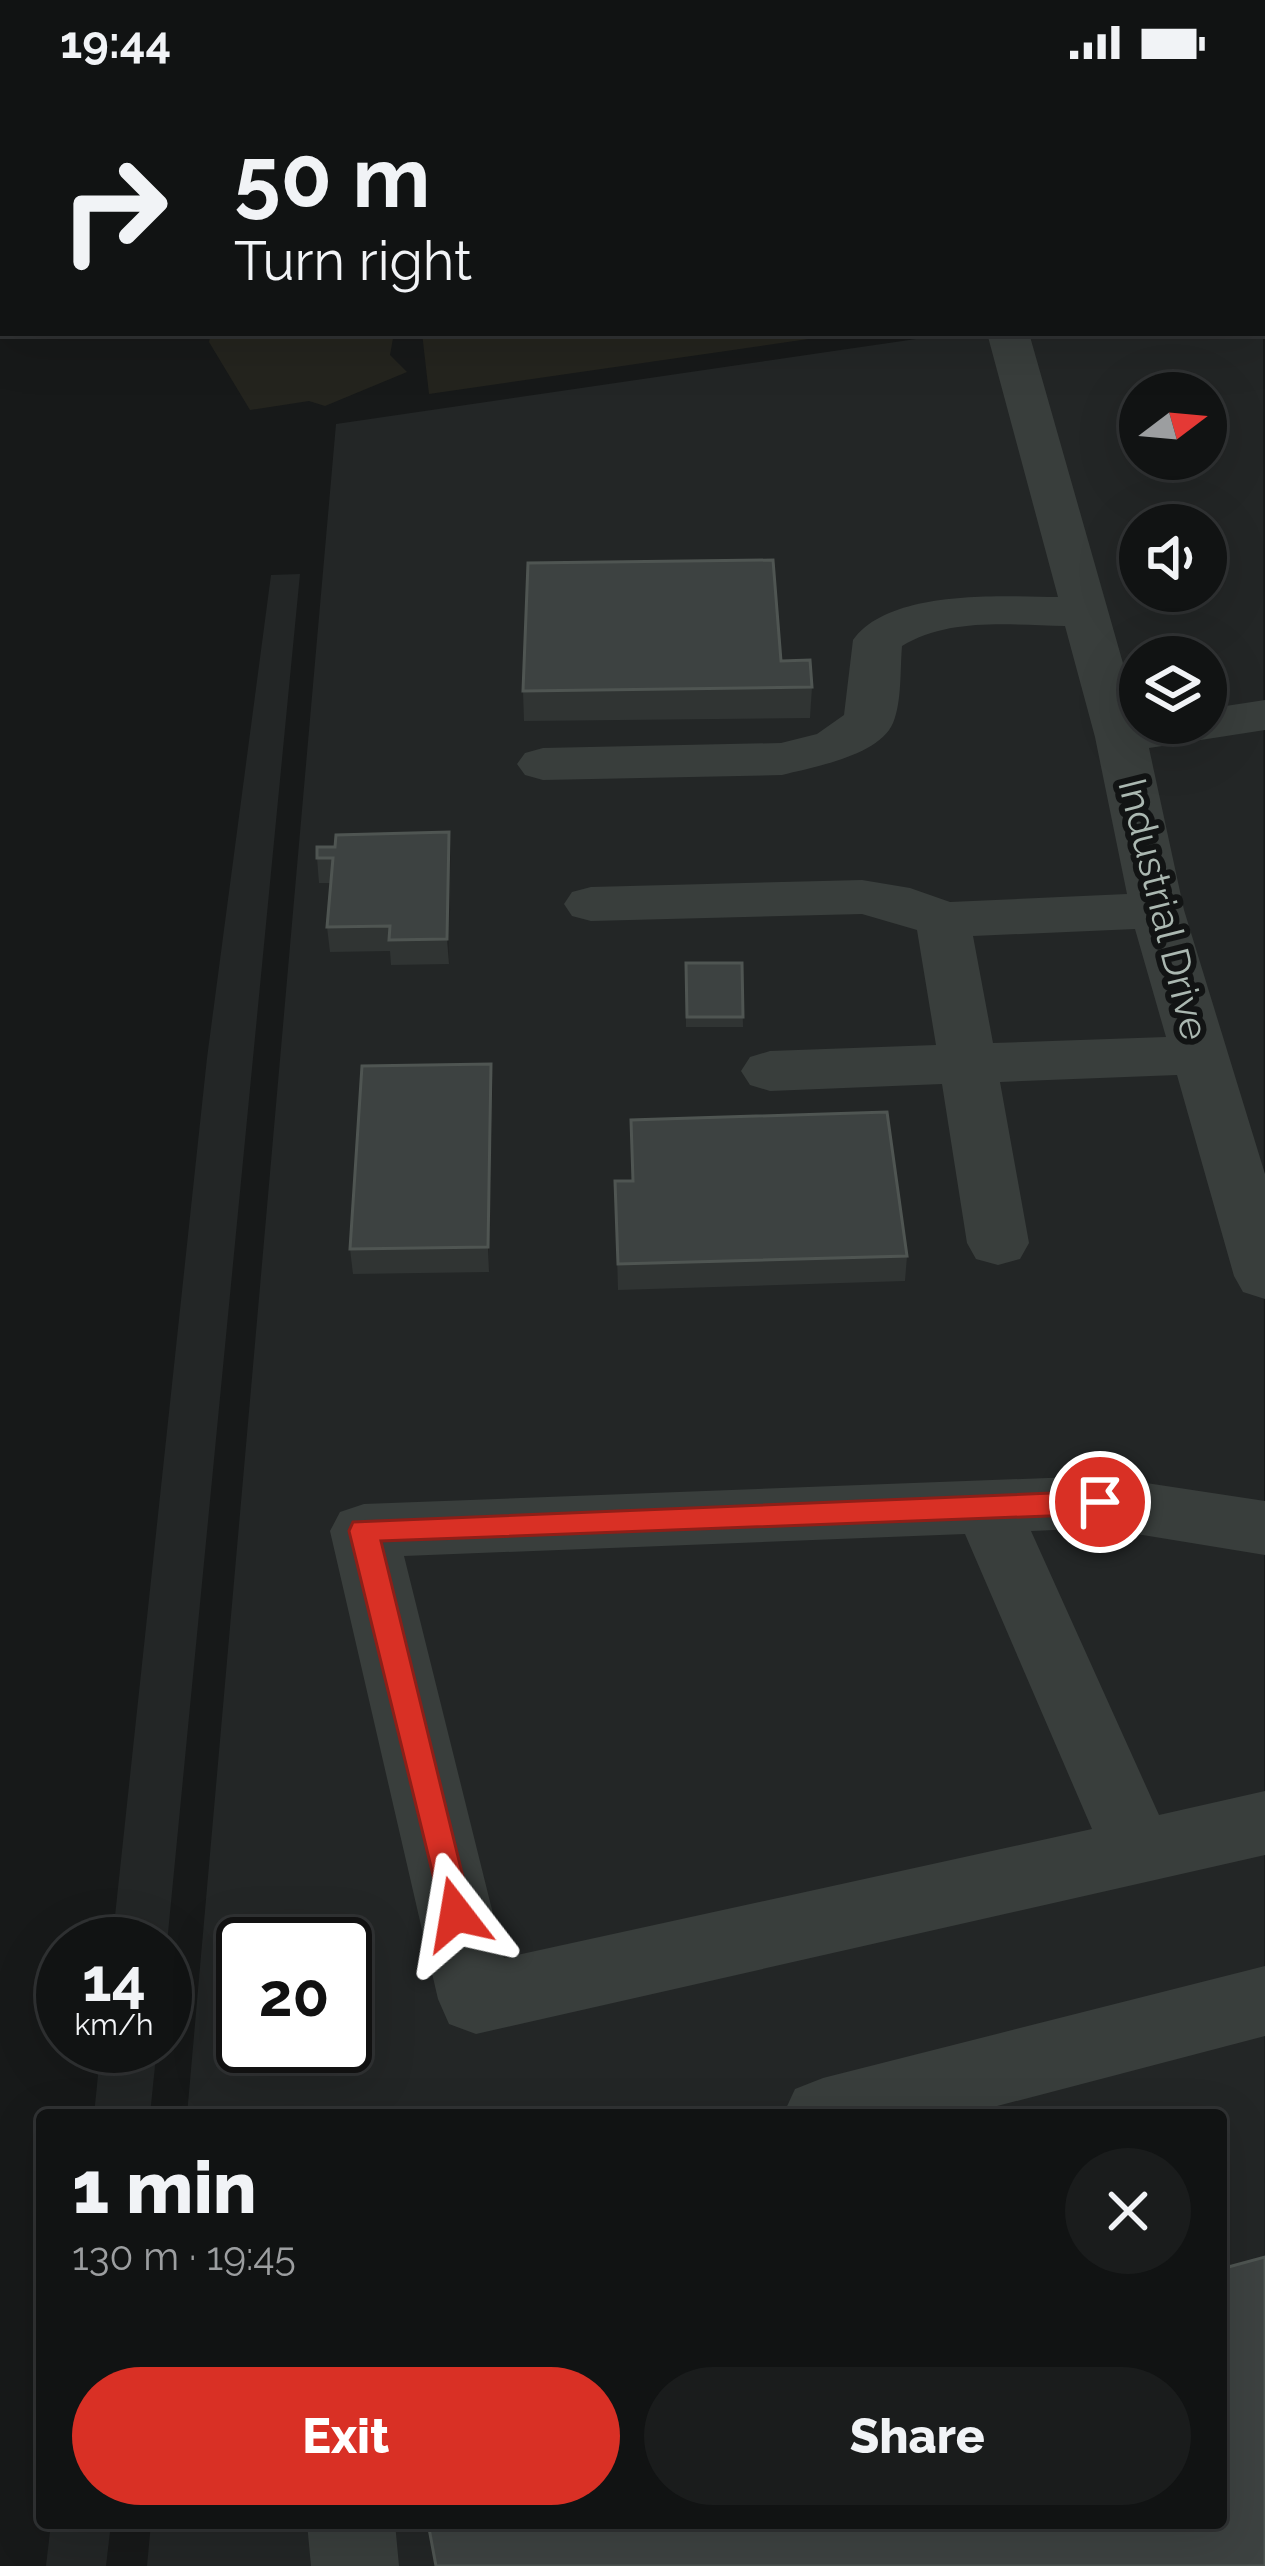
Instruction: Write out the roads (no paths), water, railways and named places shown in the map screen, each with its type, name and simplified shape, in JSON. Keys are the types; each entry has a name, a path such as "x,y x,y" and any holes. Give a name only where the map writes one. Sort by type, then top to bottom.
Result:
{"street":[{"name":"Industrial Drive","path":"1010,336 1119,730"},
{"path":"543,764 782,759 836,745 869,722 878,640 897,624 930,615 1085,611"},
{"path":"1227,722 1265,716"},
{"name":"Industrial Drive","path":"1122,744 1157,910 1265,1276"},
{"path":"591,904 862,898 910,905 943,920 1157,910"},
{"path":"943,920 998,1243"},
{"path":"770,1071 1202,1055"},
{"path":"1265,1528 1100,1502 364,1531 476,1999 1265,1823"},
{"path":"987,1507 1138,1852"},
{"path":"846,2109 1265,2001"},
{"path":"352,2529 355,2566"}]}
